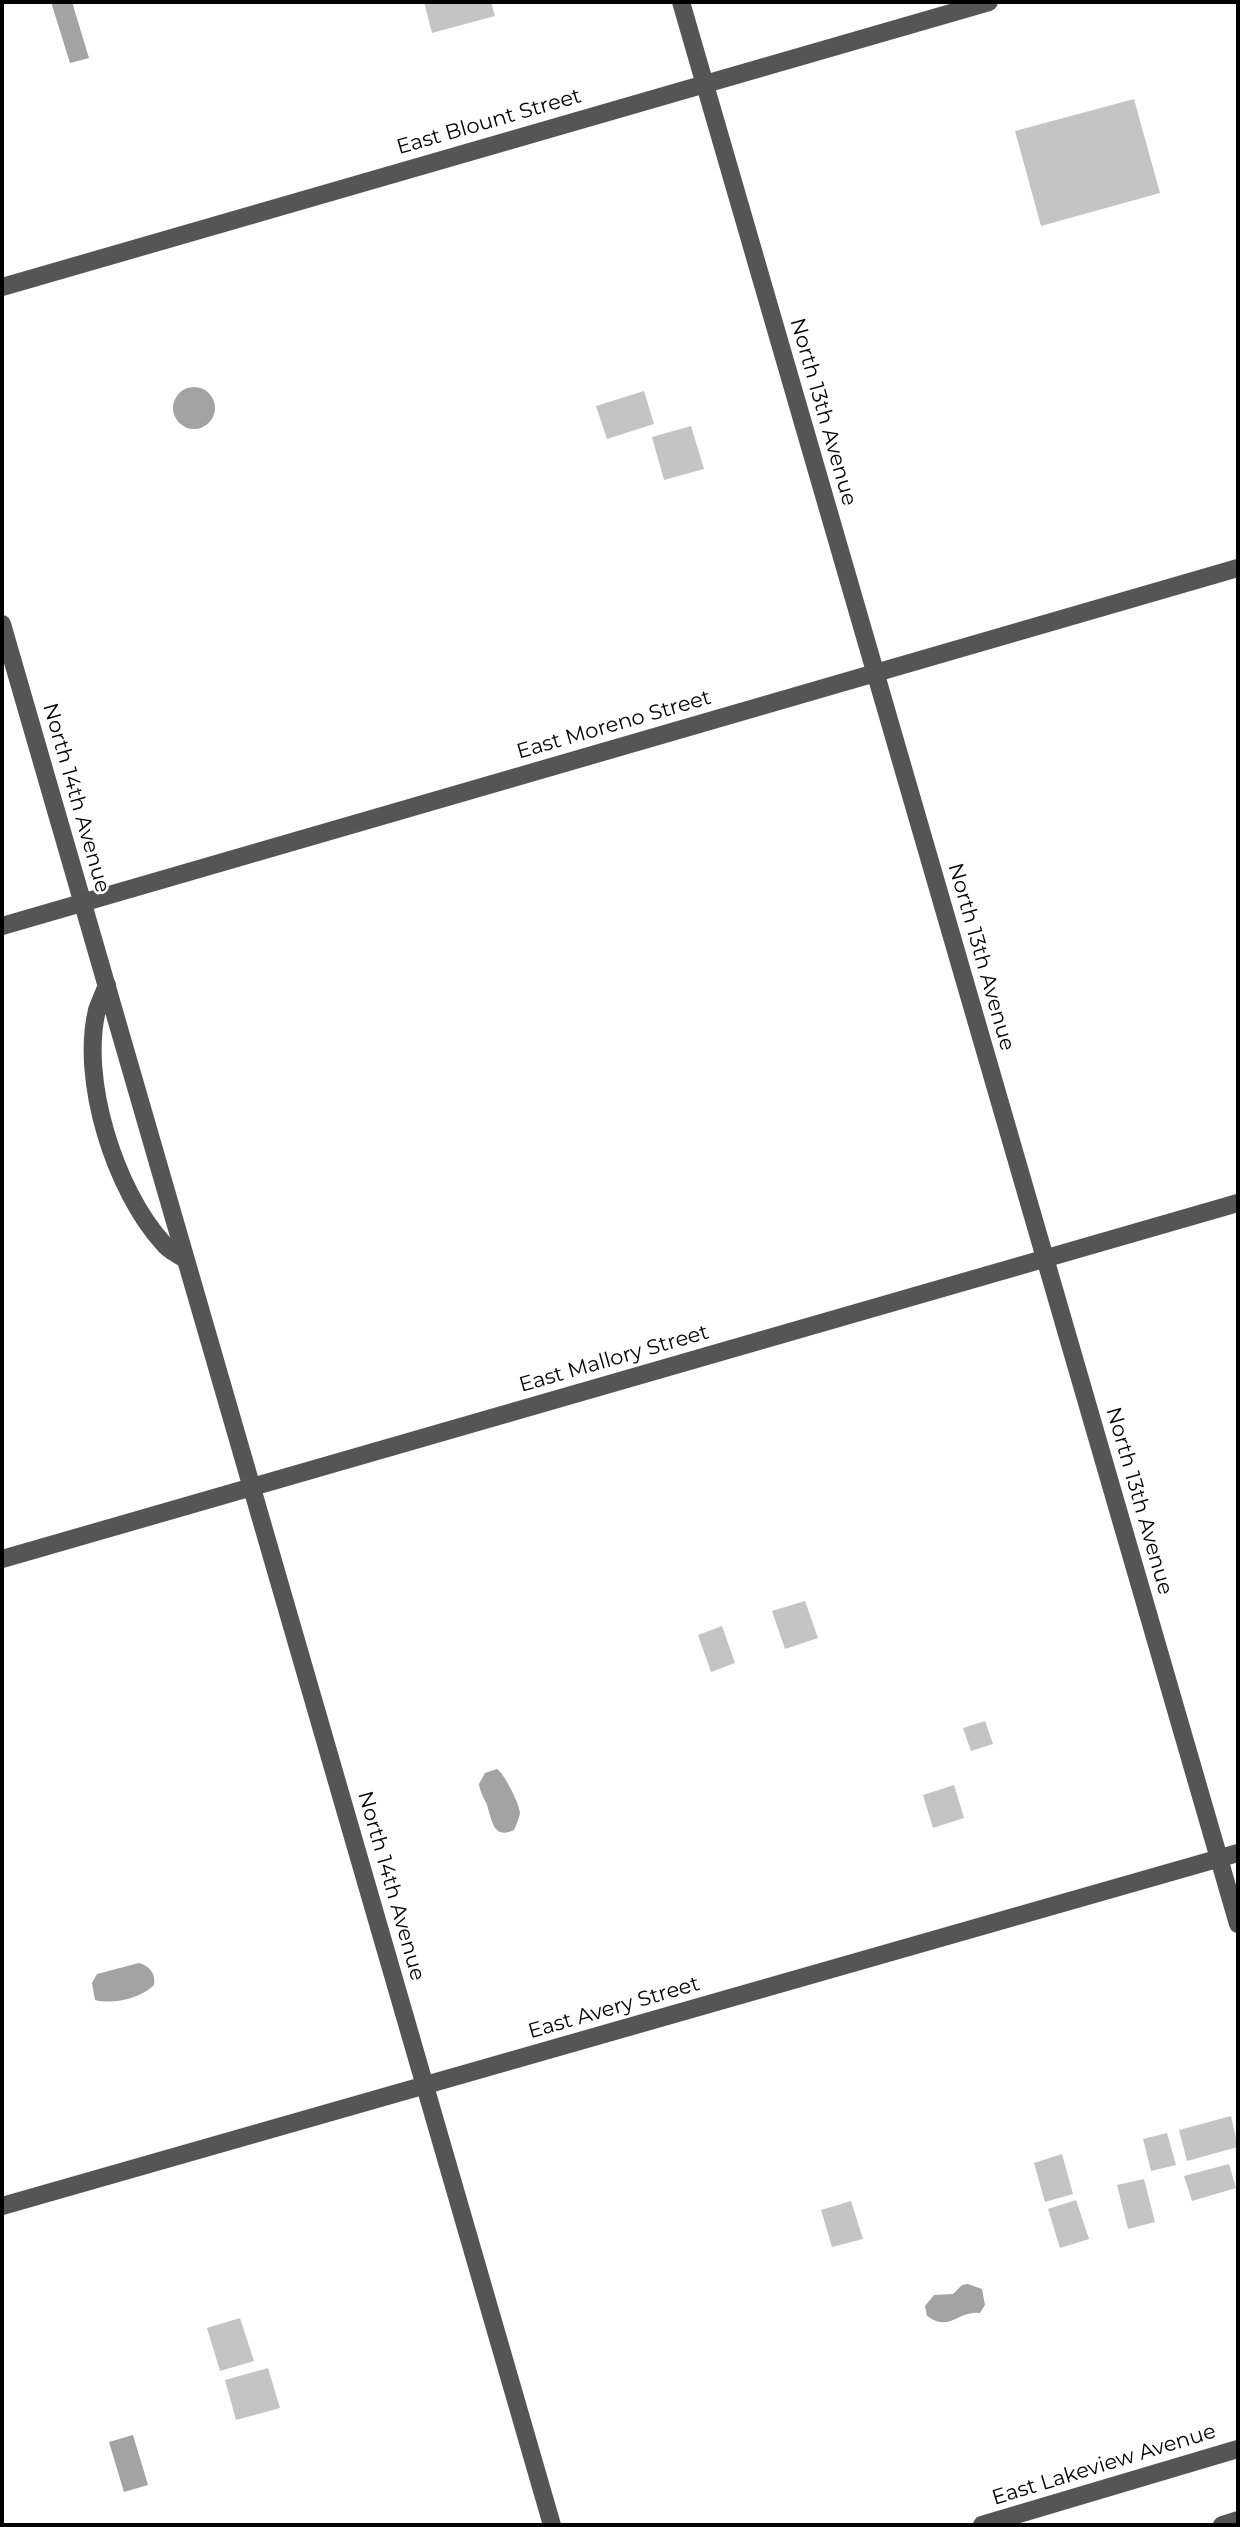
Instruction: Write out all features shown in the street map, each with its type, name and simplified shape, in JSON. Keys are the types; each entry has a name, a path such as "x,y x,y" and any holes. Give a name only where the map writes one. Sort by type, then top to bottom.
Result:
{"street":[{"name":"North 13th Avenue","path":"681,2 1238,1924"},
{"name":"East Blount Street","path":"2,287 989,2"},
{"name":"East Moreno Street","path":"2,926 1238,568"},
{"name":"North 14th Avenue","path":"2,624 552,2525"},
{"path":"107,985 97,1010 94,1034 94,1081 101,1118 121,1176 148,1223 164,1245 185,1259"},
{"name":"East Mallory Street","path":"2,1559 1238,1203"},
{"name":"East Avery Street","path":"2,2206 1238,1853"},
{"name":"East Lakeview Avenue","path":"982,2525 1238,2449"},
{"path":"1222,2525 1238,2520"}],"shaded area":[{"path":"51,2 72,2 89,58 70,63"},
{"path":"194,387 209,393 215,408 209,423 194,429 179,423 173,408 179,393"},
{"path":"497,1769 504,1776 520,1813 514,1830 507,1832 498,1830 492,1822 479,1784 485,1773"},
{"path":"139,1963 149,1968 153,1974 154,1985 149,1990 110,2002 95,2000 92,1983 97,1974"},
{"path":"968,2284 982,2289 985,2305 980,2313 972,2313 948,2322 935,2321 927,2316 925,2306 934,2295 953,2294 962,2285"},
{"path":"133,2435 148,2485 124,2492 109,2442"}],"building":[{"path":"424,2 491,2 495,16 432,33"},
{"path":"1134,99 1160,193 1041,226 1015,131"},
{"path":"644,391 654,424 607,439 596,406"},
{"path":"691,426 704,469 664,480 652,437"},
{"path":"805,1601 818,1638 785,1649 772,1611"},
{"path":"722,1626 735,1663 711,1672 698,1635"},
{"path":"985,1721 993,1744 971,1751 963,1728"},
{"path":"954,1785 964,1818 933,1828 923,1795"},
{"path":"1231,2116 1238,2147 1187,2161 1179,2130"},
{"path":"1167,2133 1176,2165 1151,2171 1143,2139"},
{"path":"1062,2154 1073,2194 1045,2202 1034,2163"},
{"path":"1229,2164 1236,2188 1192,2201 1184,2176"},
{"path":"1144,2179 1155,2222 1128,2229 1117,2185"},
{"path":"1076,2200 1089,2239 1060,2248 1048,2209"},
{"path":"851,2201 863,2239 832,2247 821,2210"},
{"path":"240,2318 254,2361 220,2371 207,2328"},
{"path":"268,2368 280,2408 236,2420 225,2380"}]}
